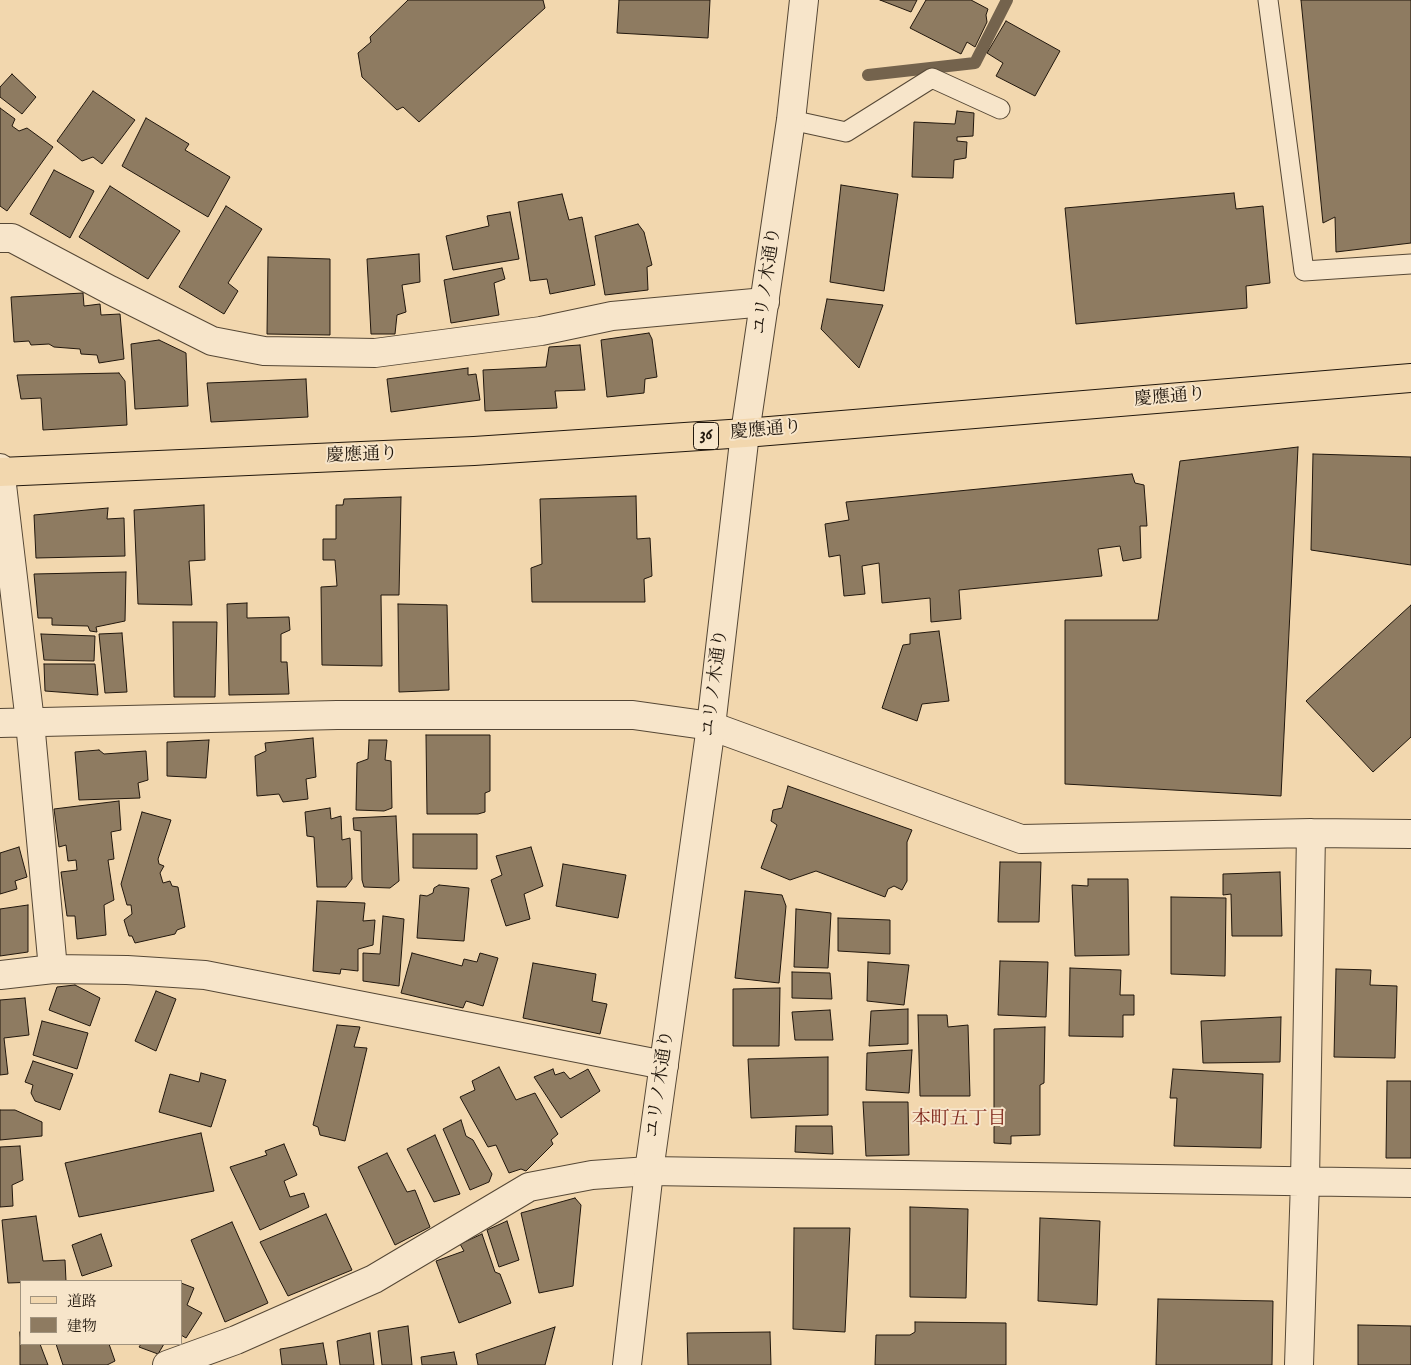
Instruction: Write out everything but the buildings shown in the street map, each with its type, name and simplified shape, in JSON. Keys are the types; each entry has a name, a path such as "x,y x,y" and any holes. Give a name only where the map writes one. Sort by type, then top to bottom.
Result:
{"main road":[{"name":"慶應通り","path":"0,472 474,451 745,434 1411,378"}],"street":[{"name":"ユリノ木通り","path":"627,1365 649,1171 711,726 745,434 791,120 804,0"},
{"path":"0,238 12,238 212,341 264,351 375,352 541,331 612,316 765,302"},
{"path":"0,468 30,722 53,969"},
{"path":"0,722 337,715 633,715 711,726 1021,839 1311,833 1411,834"},
{"path":"1299,1365 1305,1181 1311,833"},
{"path":"0,975 53,969 127,970 205,975 664,1065"},
{"path":"167,1365 236,1340 374,1279 529,1187 592,1175 649,1171 1411,1183"}],"lane":[{"path":"1268,0 1304,271 1411,264"},
{"path":"791,120 846,132 932,78 1000,109"}],"waterway":[{"path":"868,75 975,63 1007,0"}],"district":[{"name":"本町五丁目","path":"959,1120"}]}
